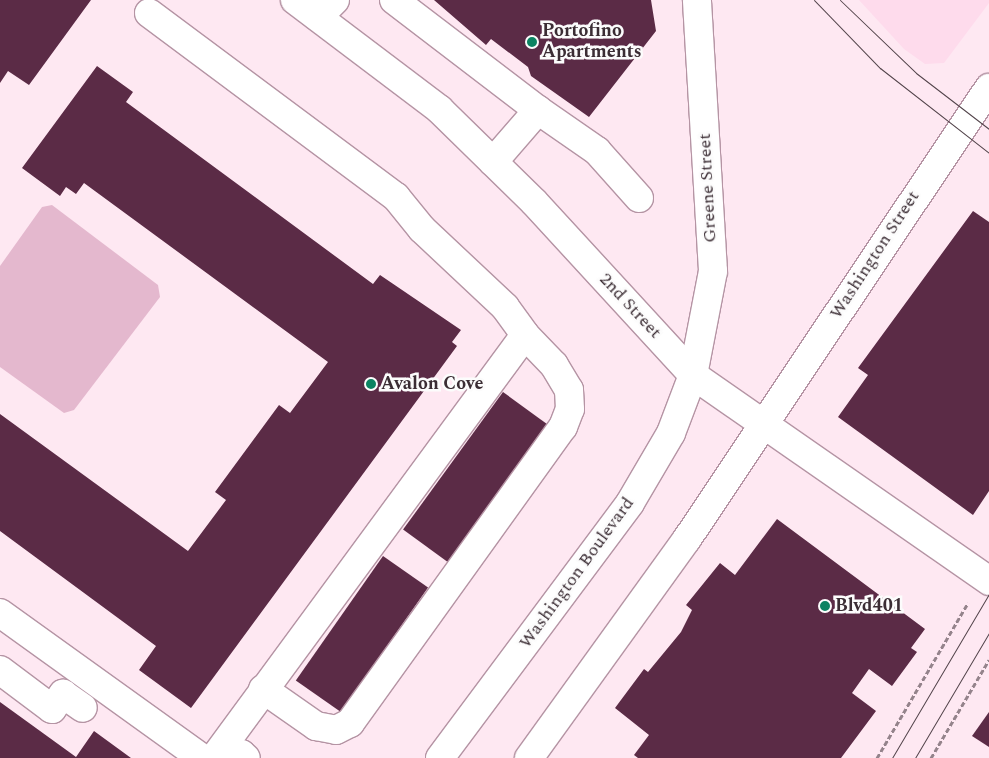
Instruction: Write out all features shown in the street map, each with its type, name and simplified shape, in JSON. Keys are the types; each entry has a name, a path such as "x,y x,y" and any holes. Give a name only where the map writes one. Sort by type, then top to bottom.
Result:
{"street":[{"name":"2nd Street","path":"295,0 326,9 439,109 494,162 693,375 989,581"},
{"path":"394,0 538,110 597,151 639,198"},
{"name":"Greene Street","path":"693,375 713,271 697,0"},
{"path":"149,13 396,197 422,230 504,307 525,335 554,365 569,390 570,409 563,427 350,723 336,730 316,726 264,690"},
{"name":"Washington Street","path":"764,424 989,89"},
{"path":"494,162 538,110"},
{"path":"214,758 525,335"},
{"name":"Washington Boulevard","path":"440,758 630,503 671,432 693,375"},
{"path":"529,758 764,424"},
{"path":"0,613 202,758"},
{"path":"0,670 52,709 63,694 83,708"},
{"path":"229,758 246,758"}],"path":[{"path":"877,758 968,603"},
{"path":"931,758 989,660"}],"shaded area":[{"path":"859,0 989,0 989,3 944,63 925,64 904,49"},
{"path":"52,205 158,285 160,297 74,410 64,413 0,367 0,266 42,207"}],"building":[{"path":"0,0 91,0 29,85 8,71 0,83"},
{"path":"434,0 651,0 656,31 589,117 531,76 528,67 491,39 486,45"},
{"name":"Avalon Cove","path":"97,66 133,92 126,102 373,284 380,275 461,330 452,342 457,346 191,708 139,670 156,646 0,531 0,414 188,551 226,500 215,492 279,405 290,413 328,362 84,183 76,194 66,187 60,196 22,168"},
{"path":"973,211 989,222 989,491 973,515 838,417 868,375 858,368"},
{"path":"503,392 548,425 448,562 403,530"},
{"path":"777,519 925,629 911,648 917,652 892,686 869,669 852,693 876,711 841,758 638,758 634,755 649,735 615,708 644,669 648,672 681,632 692,610 686,605 720,563 735,575"},
{"path":"383,556 428,588 341,712 296,681"},
{"path":"0,702 76,757 94,731 131,758 0,758"},
{"path":"989,712 989,747 972,736"}],"tram line":[{"path":"814,0 880,68 989,153"},
{"path":"840,0 916,73 989,129"},
{"path":"892,758 989,594"},
{"path":"915,758 989,633"}],"place":[{"name":"Portofino Apartments","path":"532,42"},
{"name":"Avalon Cove","path":"371,384"},
{"name":"Blvd401","path":"825,606"}]}
